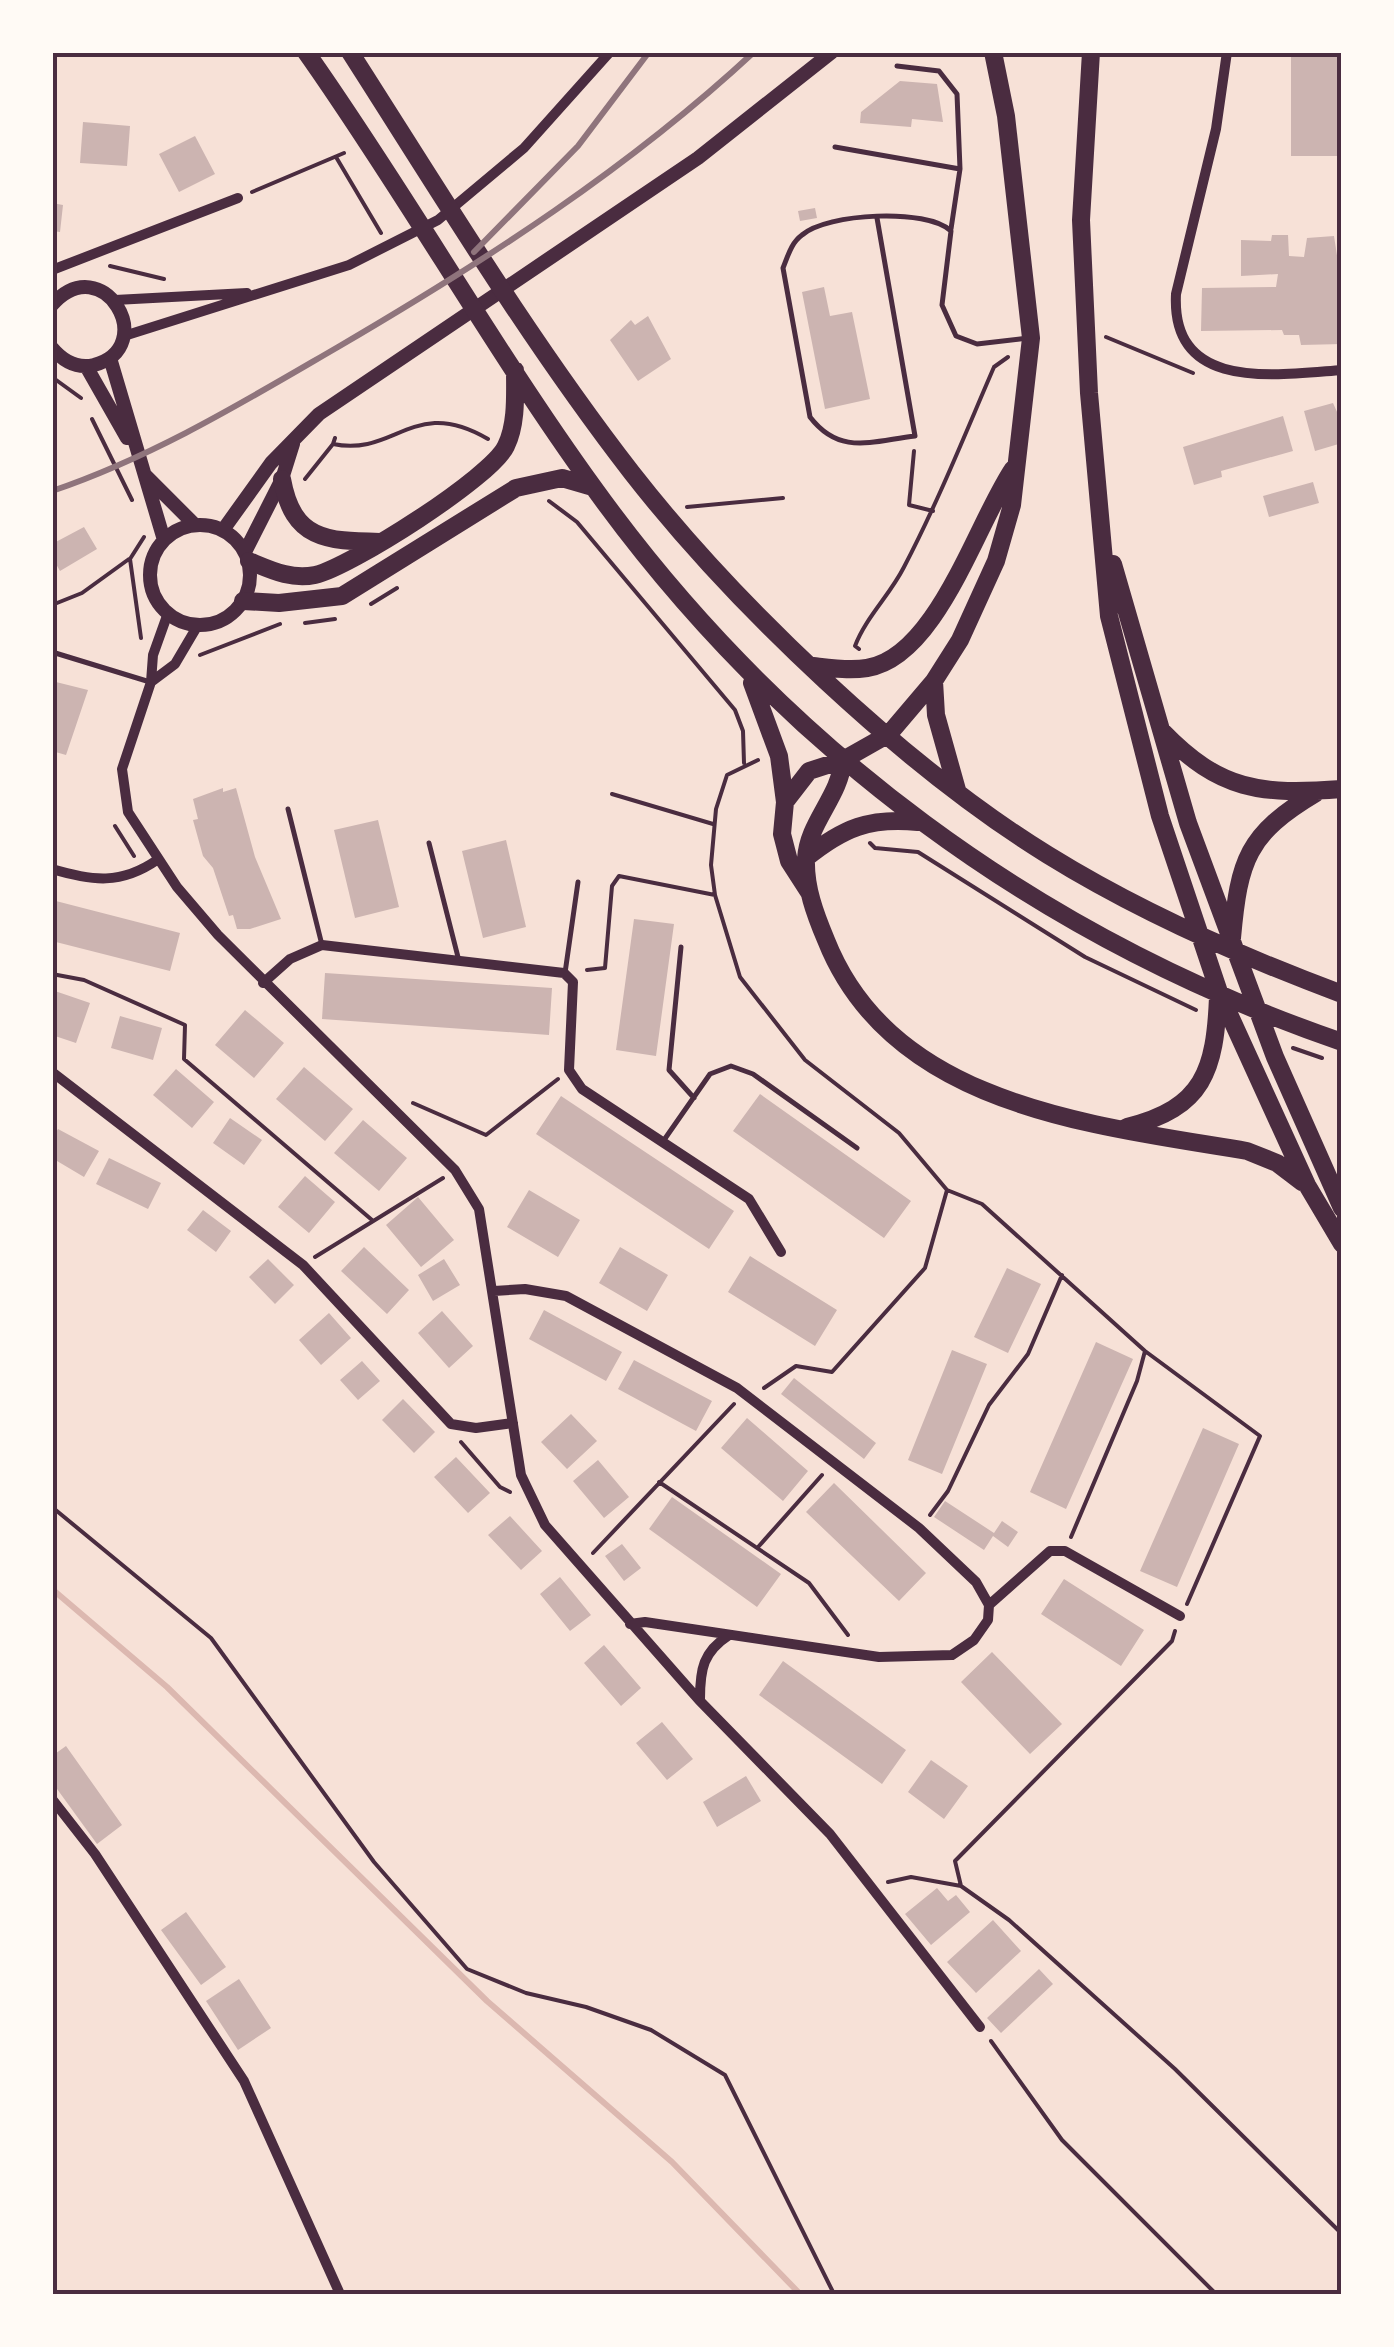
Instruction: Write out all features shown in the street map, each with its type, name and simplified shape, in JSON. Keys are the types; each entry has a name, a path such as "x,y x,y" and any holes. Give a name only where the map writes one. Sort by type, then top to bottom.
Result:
{"main road":[{"path":"306,52 402,192 593,487 687,607 748,673 918,822 1022,893 1156,966 1336,1040"},
{"path":"350,52 576,397 718,571 812,666 958,791 1046,854 1131,902 1342,994"},
{"path":"980,52 996,72"},
{"path":"785,802 809,771 843,760 889,734 934,681 960,640 996,561 1012,505 1013,468 1028,385 1030,338 1006,116 992,52"},
{"path":"1091,52 1081,220 1090,392 1109,616 1160,816 1219,992 1307,1186 1342,1244"},
{"path":"247,557 283,576 313,576 346,564 492,467 510,433 515,369"},
{"path":"812,666 868,668 906,650 929,619 1013,468"},
{"path":"243,601 280,603 342,596 516,488 562,478 593,487"},
{"path":"282,479 286,502 304,528 332,541 380,542"},
{"path":"1105,539 1160,729 1231,943 1274,1057 1342,1208"},
{"path":"748,673 778,756 785,802 782,834 790,861 809,892 834,963 858,1001 903,1042 970,1086 1019,1106 1117,1130 1247,1151 1277,1163 1307,1186"},
{"path":"934,681 936,714 958,791"},
{"path":"1160,729 1191,762 1228,784 1264,791 1342,790"},
{"path":"809,892 806,858 812,830 842,777 843,760"},
{"path":"1231,943 1236,890 1248,852 1276,817 1320,791"},
{"path":"806,858 857,823 882,819 918,822"},
{"path":"1117,1130 1156,1120 1181,1106 1208,1076 1216,1044 1219,992"}],"street":[{"path":"124,336 349,264 438,220 524,148 610,52"},
{"path":"223,530 271,464 319,414 698,158 832,52"},
{"path":"1228,52 1216,129 1176,294 1175,315 1182,341 1199,358 1233,372 1275,375 1342,370"},
{"path":"52,270 238,198"},
{"path":"52,305 70,290 94,288 115,300 122,311 124,336 110,358 86,366 63,360 52,348"},
{"path":"115,300 253,292"},
{"path":"110,358 133,447 146,476 164,540"},
{"path":"86,366 90,396 133,447"},
{"path":"247,557 294,444"},
{"path":"146,476 194,525 223,530 247,557 251,574 243,601 224,619 198,625 168,613 151,583 152,560 164,540 194,525"},
{"path":"168,613 154,655 151,682 122,769 128,812 158,860 263,983 455,1170 479,1209 521,1475 532,1503 580,1568 630,1624 830,1834 980,2026"},
{"path":"151,682 174,664 198,625"},
{"path":"52,869 92,881 121,878 158,860"},
{"path":"263,983 290,960 322,946 564,974 574,982 569,1070 582,1089 749,1200 781,1252"},
{"path":"52,1072 303,1264 451,1424 476,1428 513,1423"},
{"path":"494,1291 525,1289 566,1296 744,1394 919,1528 976,1582 988,1604 988,1620 974,1640 952,1655 864,1656 645,1622 630,1624"},
{"path":"988,1604 1050,1551 1065,1551 1180,1616"},
{"path":"700,1700 700,1669 711,1646 729,1635"},
{"path":"52,1799 95,1854 244,2081 340,2294"}],"lane":[{"path":"897,66 939,71 957,94 960,170 942,305 956,336 976,344 1030,338"},
{"path":"836,147 960,170"},
{"path":"877,218 914,436 844,444 822,432 810,417 783,268 791,247 803,233 835,222 877,218 918,215 940,221 950,231"},
{"path":"52,652 151,682"},
{"path":"288,809 322,946"},
{"path":"429,843 459,963"},
{"path":"564,974 578,882"},
{"path":"681,946 669,1070 694,1098"},
{"path":"664,1140 720,1068 742,1069 857,1148"}],"path":[{"path":"238,198 344,153"},
{"path":"336,156 376,226"},
{"path":"84,259 165,279"},
{"path":"1143,354 1190,374 1199,358"},
{"path":"52,377 90,396"},
{"path":"91,416 134,504"},
{"path":"303,487 319,456 334,441 349,447 429,420 449,422 485,438"},
{"path":"914,436 910,506 933,511"},
{"path":"868,668 864,652 855,646 862,628 888,598 942,486"},
{"path":"658,502 700,509 783,498"},
{"path":"547,500 577,522 735,710 742,730 744,763 727,775 714,824 711,865 715,895 740,977 806,1060 899,1132 947,1190 982,1204 1145,1351 1260,1436 1172,1641 955,1861 960,1886"},
{"path":"52,605 82,594 130,559 144,537 142,526"},
{"path":"130,559 140,638 148,640"},
{"path":"193,658 277,625"},
{"path":"612,794 714,824"},
{"path":"857,823 875,848 918,852 1085,958 1147,988"},
{"path":"564,974 605,968 612,886 619,876 715,895"},
{"path":"52,974 84,980 185,1025 184,1059 372,1220"},
{"path":"406,1101 486,1135 569,1070"},
{"path":"303,1264 455,1170"},
{"path":"580,1568 744,1394 766,1388 796,1366 832,1372 924,1268 947,1190"},
{"path":"919,1528 948,1491 989,1405 1028,1354 1062,1276"},
{"path":"1065,1551 1137,1381 1145,1351"},
{"path":"451,1424 500,1487 532,1503"},
{"path":"759,1546 835,1460"},
{"path":"660,1482 809,1583 864,1656"},
{"path":"52,1508 211,1638 374,1862 467,1969 526,1993 586,2007 650,2030 725,2076 834,2294"},
{"path":"874,1887 912,1877 960,1886 1009,1920 1082,1984 1342,2234"},
{"path":"980,2026 1062,2140 1216,2294"}],"building":[{"path":"1291,52 1342,52 1342,156 1291,156"},
{"path":"900,81 937,84 943,122 912,119 911,127 860,123 861,112"},
{"path":"83,122 130,126 127,166 80,163"},
{"path":"195,136 215,174 179,192 159,154"},
{"path":"52,203 63,205 60,232 52,231"},
{"path":"815,208 817,218 800,221 798,211"},
{"path":"1272,235 1288,235 1289,256 1304,257 1307,238 1334,236 1342,288 1342,344 1301,345 1299,335 1284,335 1282,330 1201,331 1202,288 1276,287 1278,274 1241,276 1241,240 1271,241"},
{"path":"824,287 830,316 852,312 870,399 825,409 802,292"},
{"path":"648,316 671,359 638,381 610,340 631,320 635,325"},
{"path":"1333,403 1342,423 1342,443 1315,451 1304,411"},
{"path":"1283,416 1293,451 1221,471 1222,477 1194,485 1183,447"},
{"path":"1313,482 1319,503 1269,517 1263,496"},
{"path":"84,527 97,549 60,571 52,557 52,544"},
{"path":"52,681 88,690 66,755 52,751"},
{"path":"223,788 223,792 236,788 255,857 281,919 250,929 237,929 233,915 229,916 213,868 203,856 193,820 198,819 193,799"},
{"path":"378,820 399,907 355,918 334,830"},
{"path":"506,840 526,927 483,938 462,851"},
{"path":"52,900 180,933 170,971 52,941"},
{"path":"634,919 674,924 656,1056 616,1050"},
{"path":"325,973 552,988 549,1035 322,1019"},
{"path":"52,990 90,1003 76,1043 52,1035"},
{"path":"245,1010 284,1043 254,1078 215,1045"},
{"path":"120,1016 162,1028 153,1060 111,1048"},
{"path":"304,1067 353,1109 325,1141 276,1099"},
{"path":"176,1069 214,1102 192,1128 153,1095"},
{"path":"760,1094 911,1201 884,1238 733,1131"},
{"path":"561,1096 734,1211 709,1249 536,1134"},
{"path":"230,1118 262,1140 244,1165 213,1143"},
{"path":"363,1120 407,1158 379,1191 334,1153"},
{"path":"58,1129 99,1151 84,1177 52,1158 52,1139"},
{"path":"109,1158 161,1183 148,1209 96,1184"},
{"path":"305,1176 335,1202 309,1233 278,1207"},
{"path":"529,1190 580,1220 558,1257 507,1227"},
{"path":"418,1197 454,1240 421,1267 386,1225"},
{"path":"203,1210 231,1231 216,1252 187,1230"},
{"path":"364,1247 409,1290 387,1314 341,1271"},
{"path":"620,1247 668,1275 647,1311 599,1283"},
{"path":"750,1256 837,1310 815,1346 728,1292"},
{"path":"268,1259 294,1285 275,1304 249,1277"},
{"path":"444,1259 460,1285 433,1301 418,1275"},
{"path":"1007,1268 1041,1284 1008,1353 974,1337"},
{"path":"544,1310 622,1352 606,1381 529,1339"},
{"path":"442,1311 473,1346 449,1368 418,1333"},
{"path":"329,1313 351,1338 321,1365 299,1340"},
{"path":"1096,1342 1133,1359 1066,1509 1030,1492"},
{"path":"952,1350 987,1364 942,1474 908,1460"},
{"path":"634,1360 712,1401 696,1431 618,1389"},
{"path":"362,1361 380,1381 358,1400 340,1380"},
{"path":"794,1378 876,1443 864,1459 781,1394"},
{"path":"403,1399 435,1432 414,1453 382,1420"},
{"path":"571,1414 597,1441 567,1469 541,1442"},
{"path":"747,1418 808,1471 783,1501 721,1448"},
{"path":"1203,1428 1239,1444 1177,1587 1140,1571"},
{"path":"456,1457 490,1493 468,1513 434,1477"},
{"path":"598,1460 629,1497 604,1518 573,1481"},
{"path":"834,1483 926,1573 899,1601 806,1512"},
{"path":"672,1497 781,1574 757,1607 649,1529"},
{"path":"945,1501 994,1533 1002,1521 1018,1532 1008,1547 993,1536 984,1550 934,1517"},
{"path":"510,1516 542,1551 521,1570 488,1535"},
{"path":"622,1544 641,1568 624,1581 605,1556"},
{"path":"560,1577 591,1615 570,1631 540,1594"},
{"path":"1064,1579 1144,1630 1121,1666 1041,1614"},
{"path":"604,1645 641,1688 621,1706 584,1663"},
{"path":"992,1652 1062,1724 1030,1754 961,1682"},
{"path":"783,1661 906,1750 882,1784 759,1695"},
{"path":"662,1722 693,1759 667,1780 636,1743"},
{"path":"66,1746 122,1825 97,1844 52,1782 52,1756"},
{"path":"931,1760 968,1786 944,1819 908,1792"},
{"path":"746,1776 761,1801 717,1827 703,1802"},
{"path":"937,1888 948,1901 956,1895 970,1912 931,1945 905,1914"},
{"path":"186,1912 226,1967 201,1985 161,1930"},
{"path":"993,1920 1021,1951 976,1993 947,1962"},
{"path":"1039,1969 1053,1984 1001,2033 987,2018"},
{"path":"239,1979 271,2028 238,2050 206,2001"}],"waterway":[{"path":"52,1589 167,1687 487,2001 672,2162 800,2294"}],"railway":[{"path":"474,252 578,146 649,52"},
{"path":"52,491 199,426 447,281 606,174 754,52"}]}
